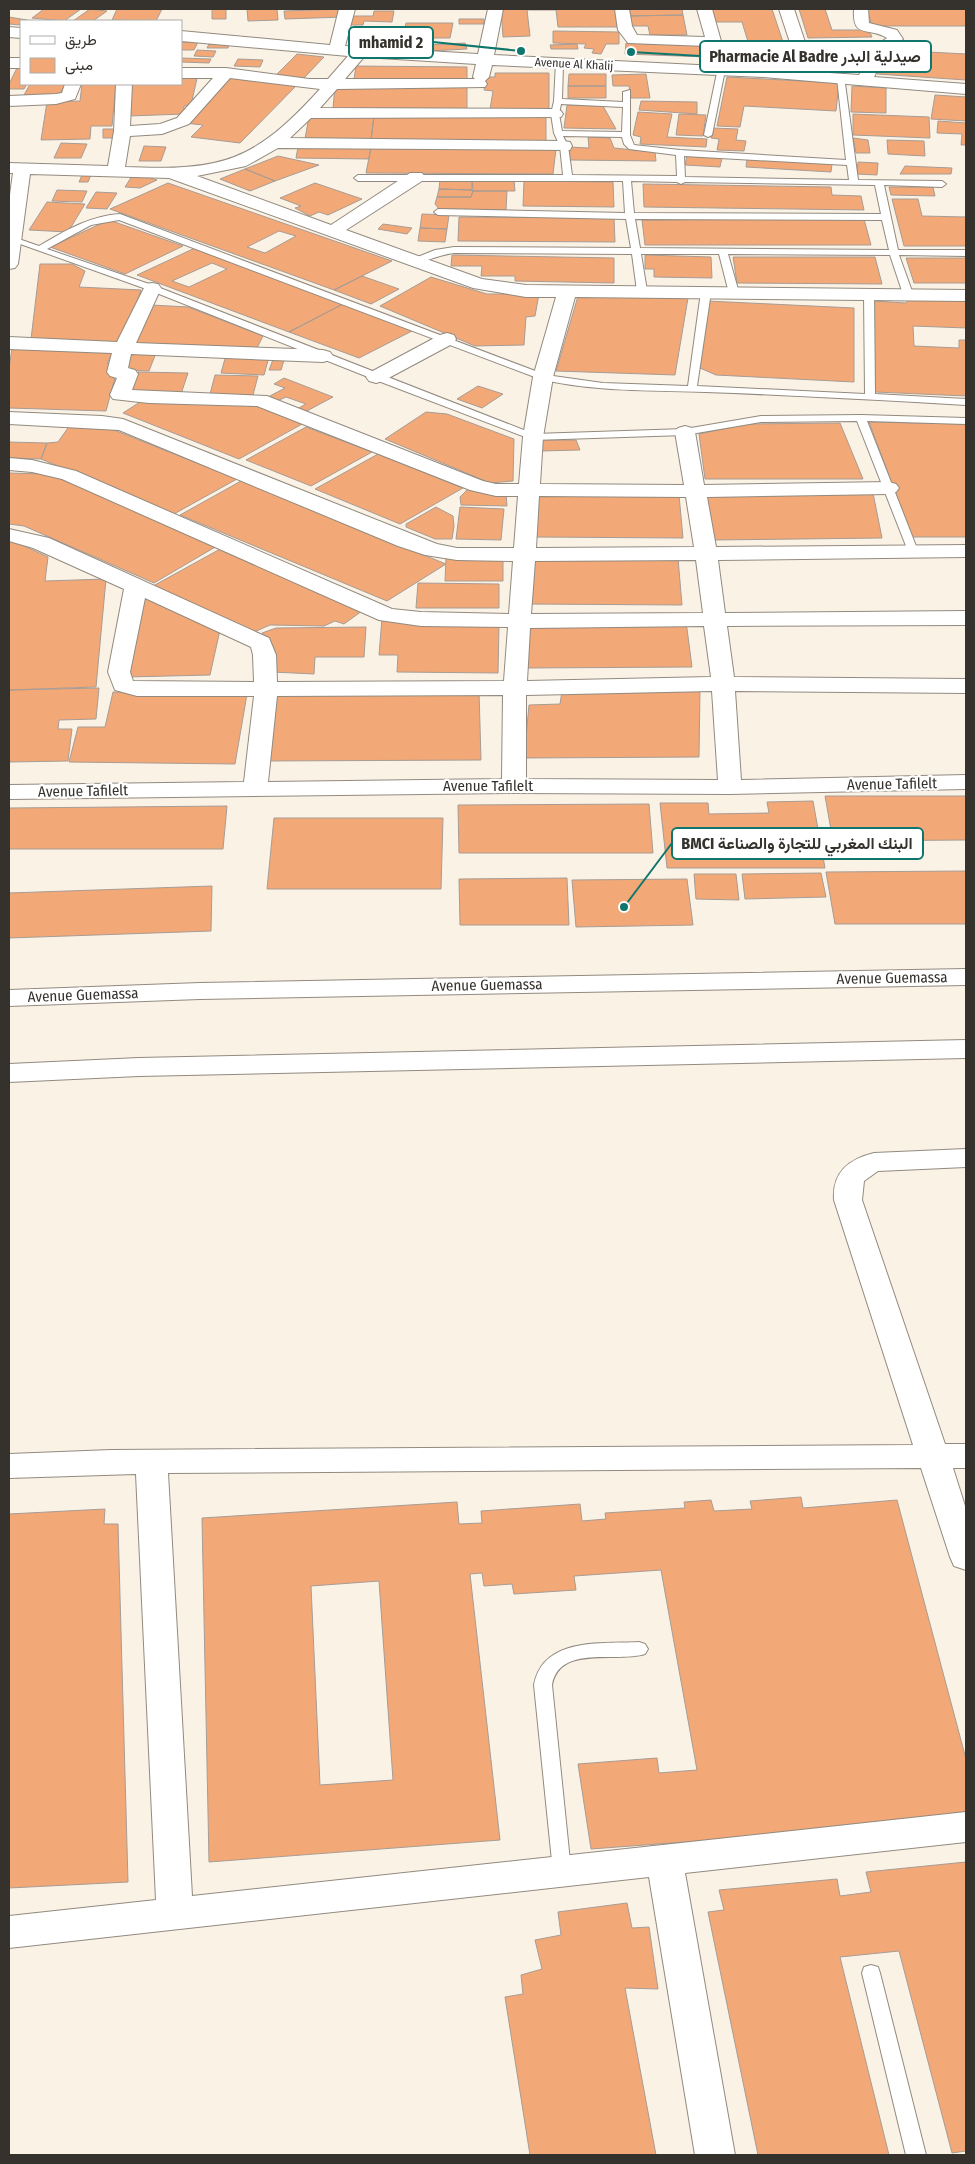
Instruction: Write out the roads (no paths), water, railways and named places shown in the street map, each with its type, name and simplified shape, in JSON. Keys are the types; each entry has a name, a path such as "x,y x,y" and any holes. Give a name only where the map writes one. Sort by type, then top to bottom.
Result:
{"street":[{"path":"336,50 347,9"},
{"path":"479,113 479,84 496,9"},
{"path":"622,9 626,31 633,40 713,42"},
{"path":"705,9 721,70"},
{"path":"787,9 808,75"},
{"path":"861,9 861,23 863,26 892,33 895,39 880,50 864,81"},
{"name":"Avenue Al Khalij","path":"182,36 360,52 559,64 808,75 966,89"},
{"path":"9,264 14,240 15,168 174,174 234,163 257,154 273,143 306,113 360,52"},
{"path":"182,73 226,73 309,84 479,84"},
{"path":"122,131 162,129 183,121 226,73"},
{"path":"9,101 56,99 69,96 73,85"},
{"path":"116,172 122,131 124,85"},
{"path":"306,113 479,113 557,107"},
{"path":"273,143 560,140"},
{"path":"174,174 333,232 418,260 479,284 493,287 526,291 966,295"},
{"path":"333,232 416,177"},
{"path":"152,288 123,349 117,372 128,374 120,395 260,400 477,486 496,490 529,492 694,492 889,488"},
{"path":"514,786 515,688 533,437 543,376 567,291"},
{"path":"376,377 447,339"},
{"path":"9,343 322,356"},
{"path":"9,418 102,422 123,425 406,541 433,550 457,554 966,551"},
{"path":"685,432 706,553 723,684 730,787"},
{"path":"9,464 32,466 69,475 387,615 421,619 519,621 966,618"},
{"path":"9,535 41,543 260,643 265,651 265,687 255,789"},
{"path":"136,586 119,672 123,685 136,689 265,687 515,688 723,684 966,686"},
{"name":"Avenue Tafilelt","path":"9,792 514,786 730,787 966,782"},
{"name":"Avenue Guemassa","path":"9,998 226,990 966,977"},
{"path":"9,1073 139,1067 966,1049"},
{"path":"966,1158 874,1162 859,1168 850,1177 847,1188 848,1200 966,1557"},
{"path":"9,1466 151,1462 966,1456"},
{"path":"151,1462 175,1914"},
{"path":"9,1932 966,1827"},
{"path":"664,1860 715,2155"}],"lane":[{"path":"559,64 557,107 560,140 568,178"},
{"path":"708,135 721,70"},
{"path":"841,78 854,183"},
{"path":"628,92 626,135 628,144 632,147 680,153 741,169 854,183 942,184"},
{"path":"557,107 627,105"},
{"path":"560,140 626,135"},
{"path":"680,153 681,181"},
{"path":"358,178 627,178 681,181 741,169 851,163"},
{"path":"627,178 630,216 642,291"},
{"path":"879,183 894,253 908,294"},
{"path":"438,212 630,216 886,217"},
{"path":"40,249 97,219 108,216 120,217 543,376 585,384 966,402"},
{"path":"14,240 152,288 533,437 685,432 754,420 861,418 966,421"},
{"path":"418,260 444,251 966,253"},
{"path":"723,252 734,293"},
{"path":"692,389 706,292"},
{"path":"869,294 870,396"},
{"path":"861,418 913,551"},
{"path":"562,1871 543,1685 545,1674 550,1665 555,1661 572,1654 639,1649"},
{"path":"872,1973 916,2155"}],"place":[{"name":"mhamid 2","path":"521,51"},
{"name":"Pharmacie Al Badre صيدلية البدر","path":"631,52"},
{"name":"BMCI البنك المغربي للتجارة والصناعة","path":"624,907"}]}
